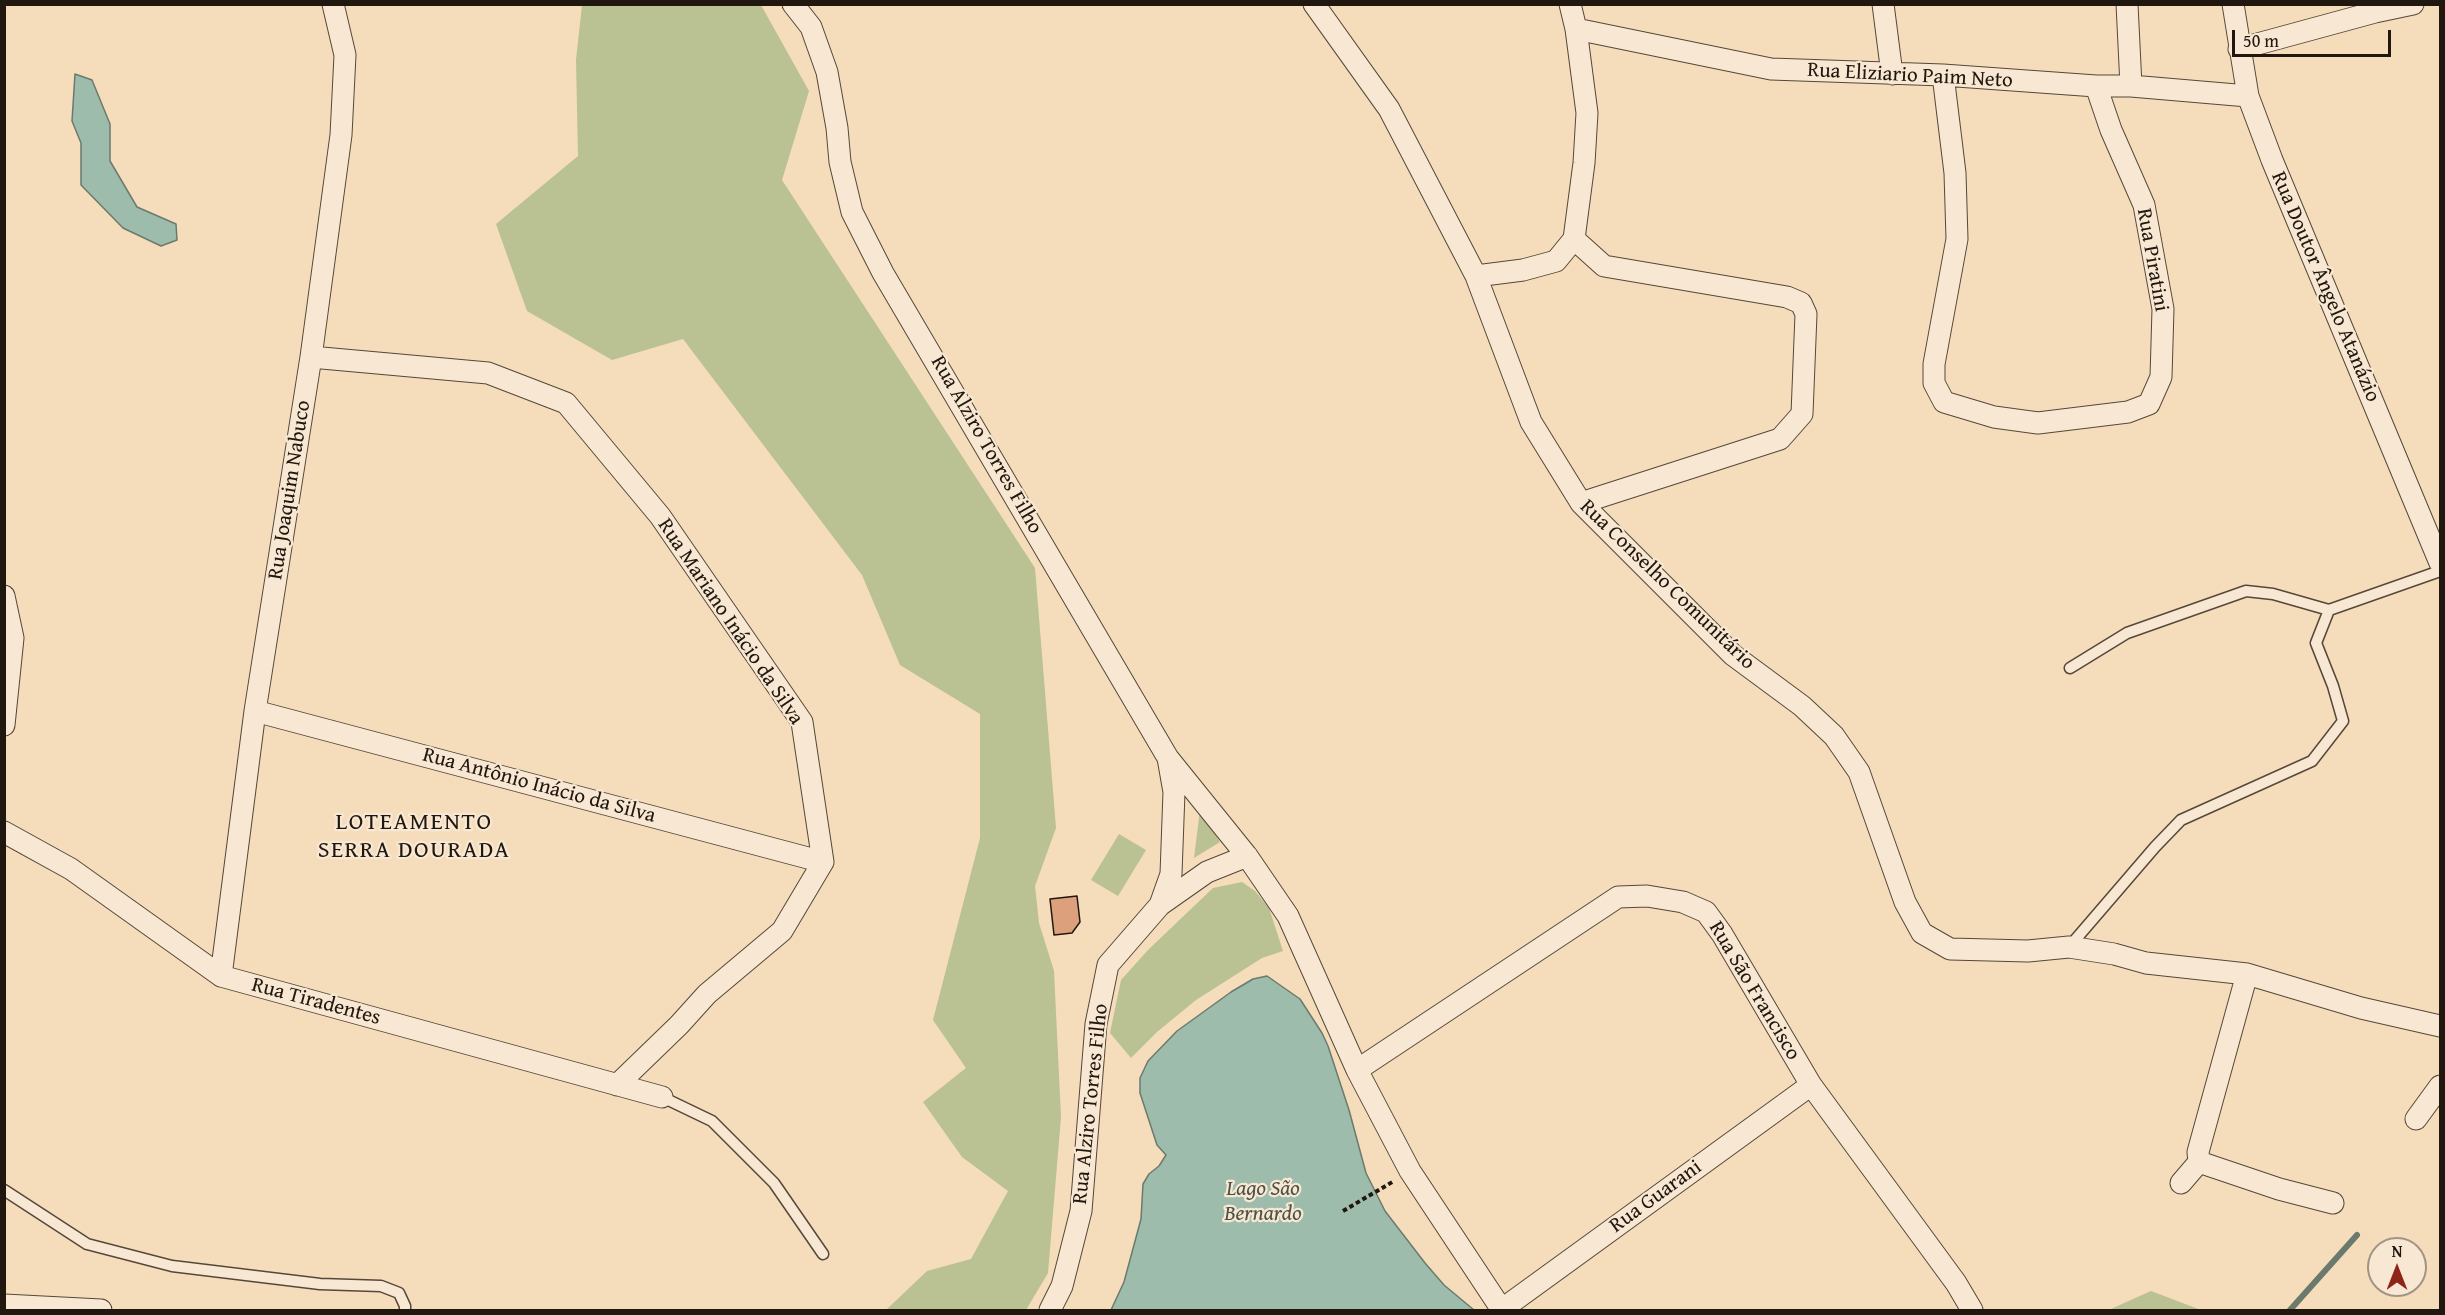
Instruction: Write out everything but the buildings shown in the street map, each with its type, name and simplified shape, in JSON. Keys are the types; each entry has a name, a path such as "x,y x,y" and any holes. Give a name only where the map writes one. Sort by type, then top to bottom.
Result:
{"street":[{"name":"Rua Joaquim Nabuco","path":"221,976 255,711 311,357 341,135 345,55 333,4"},
{"name":"Rua Alziro Torres Filho","path":"793,4 811,27 827,72 837,128 840,162 852,212 883,273 1168,758 1247,856 1288,916 1357,1070 1410,1171 1501,1310"},
{"name":"Rua Conselho Comunitário","path":"1314,4 1389,109 1476,276 1531,422 1581,503 1733,655 1802,706 1834,736 1859,772 1905,902 1922,933 1950,949 2028,951 2069,947 2114,954 2146,963 2247,974 2361,1008 2440,1026"},
{"path":"1476,276 1524,270 1556,261 1574,239 1584,163 1587,112 1576,29 1570,4"},
{"path":"1883,4 1892,74"},
{"path":"2127,4 2131,86"},
{"name":"Rua Doutor Ângelo Atanázio","path":"2233,4 2248,96 2272,160 2440,563"},
{"path":"2239,49 2413,4"},
{"name":"Rua Eliziario Paim Neto","path":"1576,29 1771,69 1943,75 2096,86 2131,86 2248,96"},
{"name":"Rua Piratini","path":"1943,75 1955,173 1957,239 1934,364 1934,383 1944,402 1994,417 2038,423 2128,412 2149,404 2161,377 2163,320 2153,245 2144,205 2111,130 2096,86"},
{"path":"1574,239 1604,266 1787,297 1801,303 1806,314 1802,414 1780,439 1581,503"},
{"name":"Rua Mariano Inácio da Silva","path":"311,357 488,373 566,403 660,516 802,722 823,862"},
{"path":"4,596 13,638 4,725"},
{"name":"Rua Antônio Inácio da Silva","path":"255,711 823,862"},
{"path":"1160,905 1171,874 1174,792 1168,758"},
{"name":"Rua Tiradentes","path":"4,832 71,869 221,976 662,1097"},
{"name":"Rua Alziro Torres Filho","path":"1050,1311 1062,1286 1081,1211 1096,1024 1108,965 1160,905 1207,872 1247,856"},
{"path":"617,1085 679,1025 707,994 782,931 823,862"},
{"name":"Rua São Francisco","path":"1357,1070 1618,897 1647,896 1683,903 1706,912 1722,934 1811,1085 1956,1283 1964,1307"},
{"path":"2181,1183 2199,1162 2198,1152 2247,974"},
{"name":"Rua Guarani","path":"1501,1310 1811,1085"},
{"path":"2416,1119 2440,1086"},
{"path":"2199,1162 2279,1189 2333,1203"},
{"path":"4,1305 101,1311"}],"lane":[{"path":"2070,668 2127,633 2246,591 2273,594 2328,610 2440,571"},
{"path":"2069,947 2181,820 2312,761 2343,721 2333,686 2316,643 2328,610"},
{"path":"662,1097 712,1121 774,1183 823,1254"},
{"path":"4,1190 87,1244 172,1266 320,1284 381,1286 399,1293 405,1311"}],"path":[{"path":"1343,1211 1410,1171"}],"green space":[{"path":"582,5 761,5 809,91 782,180 1035,568 1056,828 1035,886 1039,923 1054,971 1061,1117 1048,1273 1026,1310 886,1310 927,1271 971,1259 1008,1191 962,1157 923,1102 966,1068 933,1020 980,838 980,714 900,665 862,575 683,339 612,360 527,311 496,224 578,156 576,60"},
{"path":"1200,810 1220,842 1194,858"},
{"path":"1119,834 1146,850 1118,896 1091,880"},
{"path":"1242,882 1255,891 1269,908 1283,951 1262,958 1196,1000 1157,1032 1131,1058 1110,1033 1121,980 1148,950 1213,888"},
{"path":"2151,1291 2201,1310 2111,1310"}],"water":[{"path":"75,74 92,80 110,124 110,161 137,207 176,224 177,240 161,246 123,228 81,185 81,143 72,121"},
{"name":"Lago São Bernardo","path":"1267,976 1300,999 1322,1033 1349,1110 1366,1173 1385,1211 1444,1285 1474,1310 1111,1310 1124,1282 1141,1219 1143,1184 1166,1155 1157,1145 1140,1093 1140,1078 1148,1061 1177,1031 1231,992 1253,979"}],"waterway":[{"path":"2290,1310 2357,1235"}],"district":[{"name":"LOTEAMENTO SERRA DOURADA","path":"414,837"}]}
